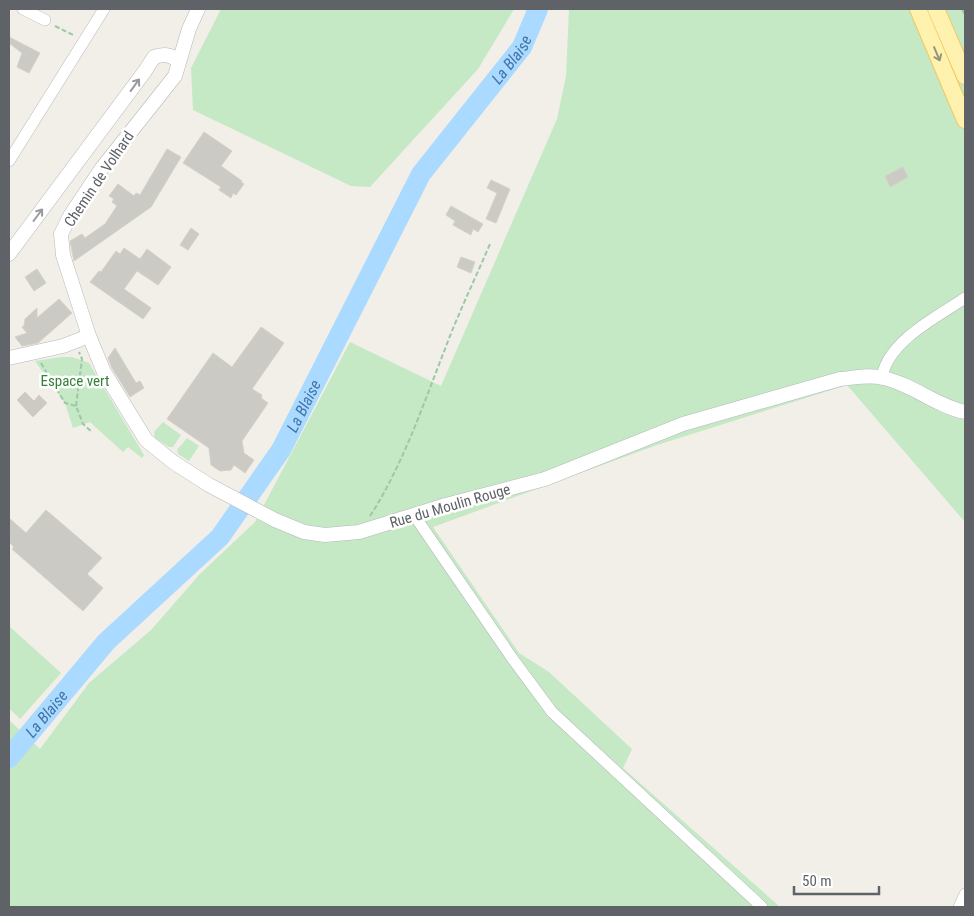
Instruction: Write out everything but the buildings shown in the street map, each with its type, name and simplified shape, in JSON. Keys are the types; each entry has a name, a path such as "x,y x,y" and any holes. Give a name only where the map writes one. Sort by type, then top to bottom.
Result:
{"main road":[{"path":"918,9 965,120"},
{"path":"936,9 965,76"}],"street":[{"path":"23,9 45,20"},
{"path":"9,161 104,9"},
{"name":"Chemin de Volhard","path":"89,336 63,255 61,234 70,216 102,168 175,76 178,61 198,9"},
{"name":"Chemin de Volhard","path":"9,254 154,57 164,54 173,56 178,61"},
{"path":"882,377 886,362 900,344 965,298"},
{"path":"9,358 63,346 89,336"},
{"name":"Rue du Moulin Rouge","path":"89,336 104,372 146,440 184,470 235,499 304,532 325,535 359,532 545,479 683,424 840,379 882,377 913,389 951,409 965,412"},
{"path":"414,516 512,658 552,712 762,907"},
{"path":"958,907 965,894"}],"path":[{"path":"962,9 965,15"},
{"path":"45,20 83,41"},
{"path":"359,532 379,503 399,460 490,244"},
{"path":"75,341 82,359 76,406 83,424 91,431"},
{"path":"35,353 65,403 76,406"}],"green space":[{"path":"221,9 514,9 478,69 370,187 351,186 193,110 191,68"},
{"path":"567,9 965,9 965,522 847,385 657,445 433,527 519,653 549,672 632,749 623,768 780,907 9,907 9,720 40,749 89,683 151,630 200,574 255,522 350,342 441,386 557,119 566,76 569,10"},
{"name":"Espace vert","path":"72,357 89,363 144,455 142,458 128,447 123,452 90,422 73,428 65,403 35,361"},
{"path":"163,422 181,435 173,447 169,447 155,438 154,432"},
{"path":"187,438 199,446 189,461 178,454 177,450"},
{"path":"9,626 61,673 20,719 9,708"}],"waterway":[{"name":"La Blaise","path":"9,758 106,642 220,537 281,450 421,174 522,47 538,9"}]}
